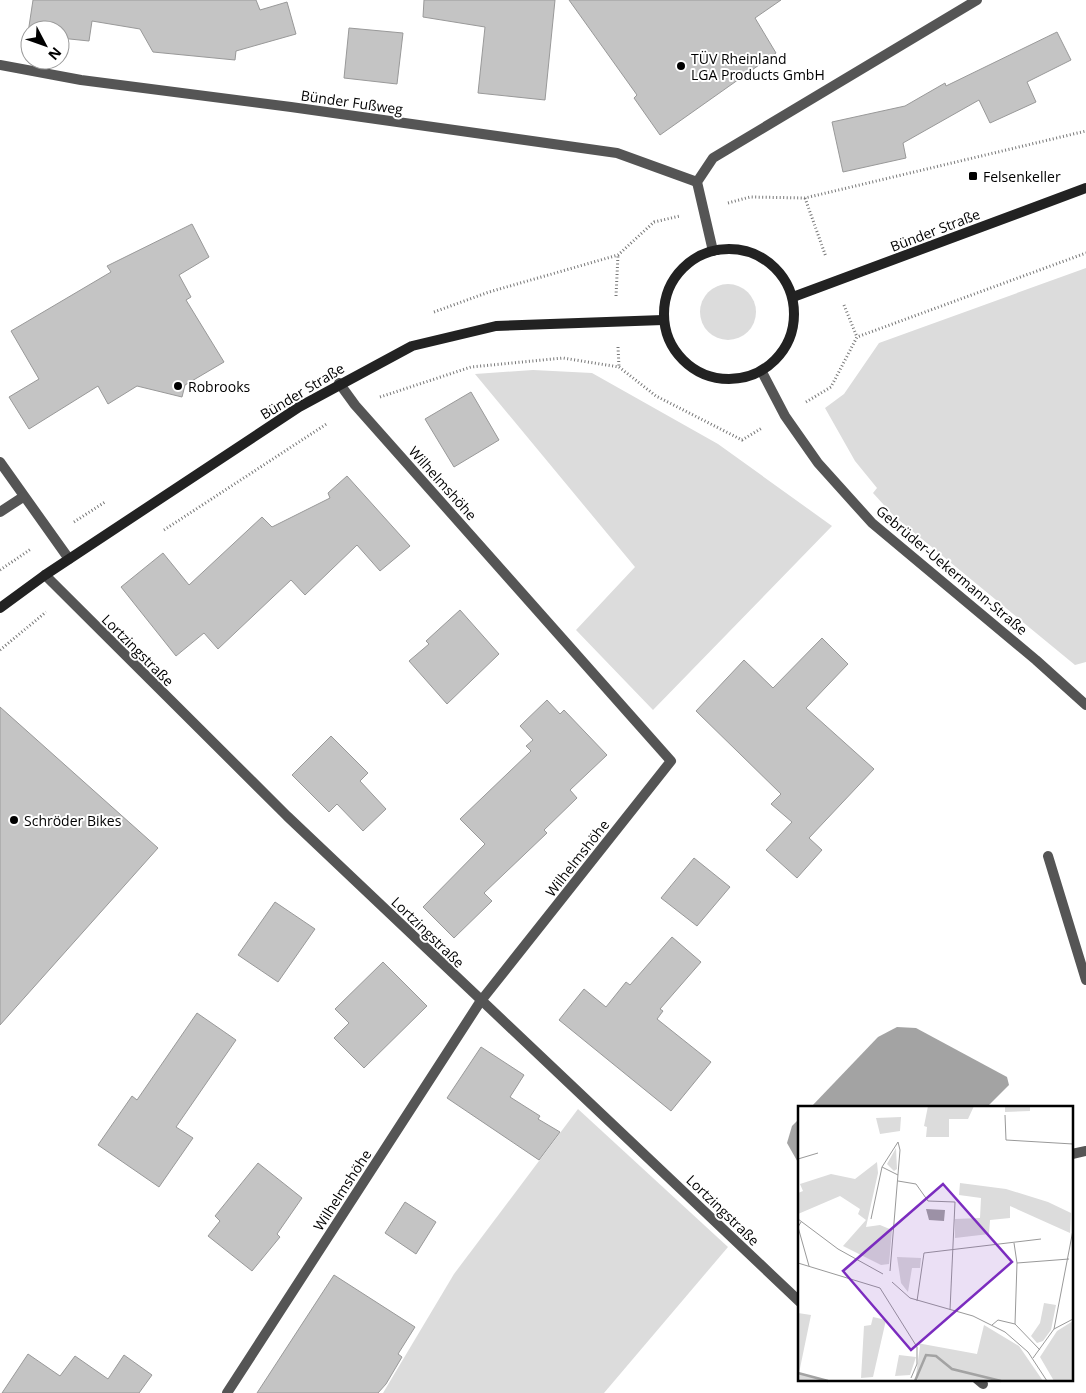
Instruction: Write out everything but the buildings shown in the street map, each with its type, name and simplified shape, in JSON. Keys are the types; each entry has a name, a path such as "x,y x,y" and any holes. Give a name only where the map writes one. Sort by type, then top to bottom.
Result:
{"main road":[{"name":"Bünder Straße","path":"793,297 1086,188"},
{"path":"739,249 762,258 781,274 793,297 794,326 783,352 762,372 737,380 711,378 687,366 671,345 663,320 666,297 676,276 692,260 713,251 739,249"},
{"name":"Bünder Straße","path":"0,608 68,559 299,406 339,383 412,346 496,326 663,320"}],"street":[{"path":"713,251 696,182 713,158 977,0"},
{"name":"Bünder Fußweg","path":"0,66 81,80 290,107 616,153 696,182"},
{"name":"Gebrüder-Uekermann-Straße","path":"762,372 786,416 818,462 872,523 1036,660 1086,705"},
{"name":"Wilhelmshöhe","path":"227,1393 480,1002 671,762 356,405 339,383"},
{"path":"0,462 68,559"},
{"path":"0,512 23,497"},
{"name":"Lortzingstraße","path":"45,575 287,816 480,1002 798,1300"},
{"path":"1048,856 1086,980"}],"path":[{"path":"703,210 750,197 805,198 1086,131"},
{"path":"155,536 356,405 471,367 563,358 619,367 656,396 742,440 786,416 831,387 857,337 1086,253"},
{"path":"0,650 36,622 64,595"}],"shaded area":[{"path":"1086,268 1086,662 1075,665 894,516 873,493 877,488 855,461 825,408 844,394 879,343"},
{"path":"728,284 739,286 748,292 754,301 756,312 754,323 748,332 739,338 728,340 717,338 708,332 702,323 700,312 702,301 708,292 717,286"},
{"path":"533,370 592,373 718,444 832,526 653,710 576,630 635,567 475,374"},
{"path":"897,1027 916,1028 1007,1077 1009,1085 988,1106 812,1106 878,1037"},
{"path":"578,1109 728,1247 604,1393 383,1393 454,1274"},
{"path":"798,1120 798,1162 787,1143 792,1126"}],"place":[{"name":"TÜV Rheinland LGA Products GmbH","path":"681,66"},
{"name":"Felsenkeller","path":"973,176"},
{"name":"Robrooks","path":"178,386"},
{"name":"Schröder Bikes","path":"14,820"}]}
